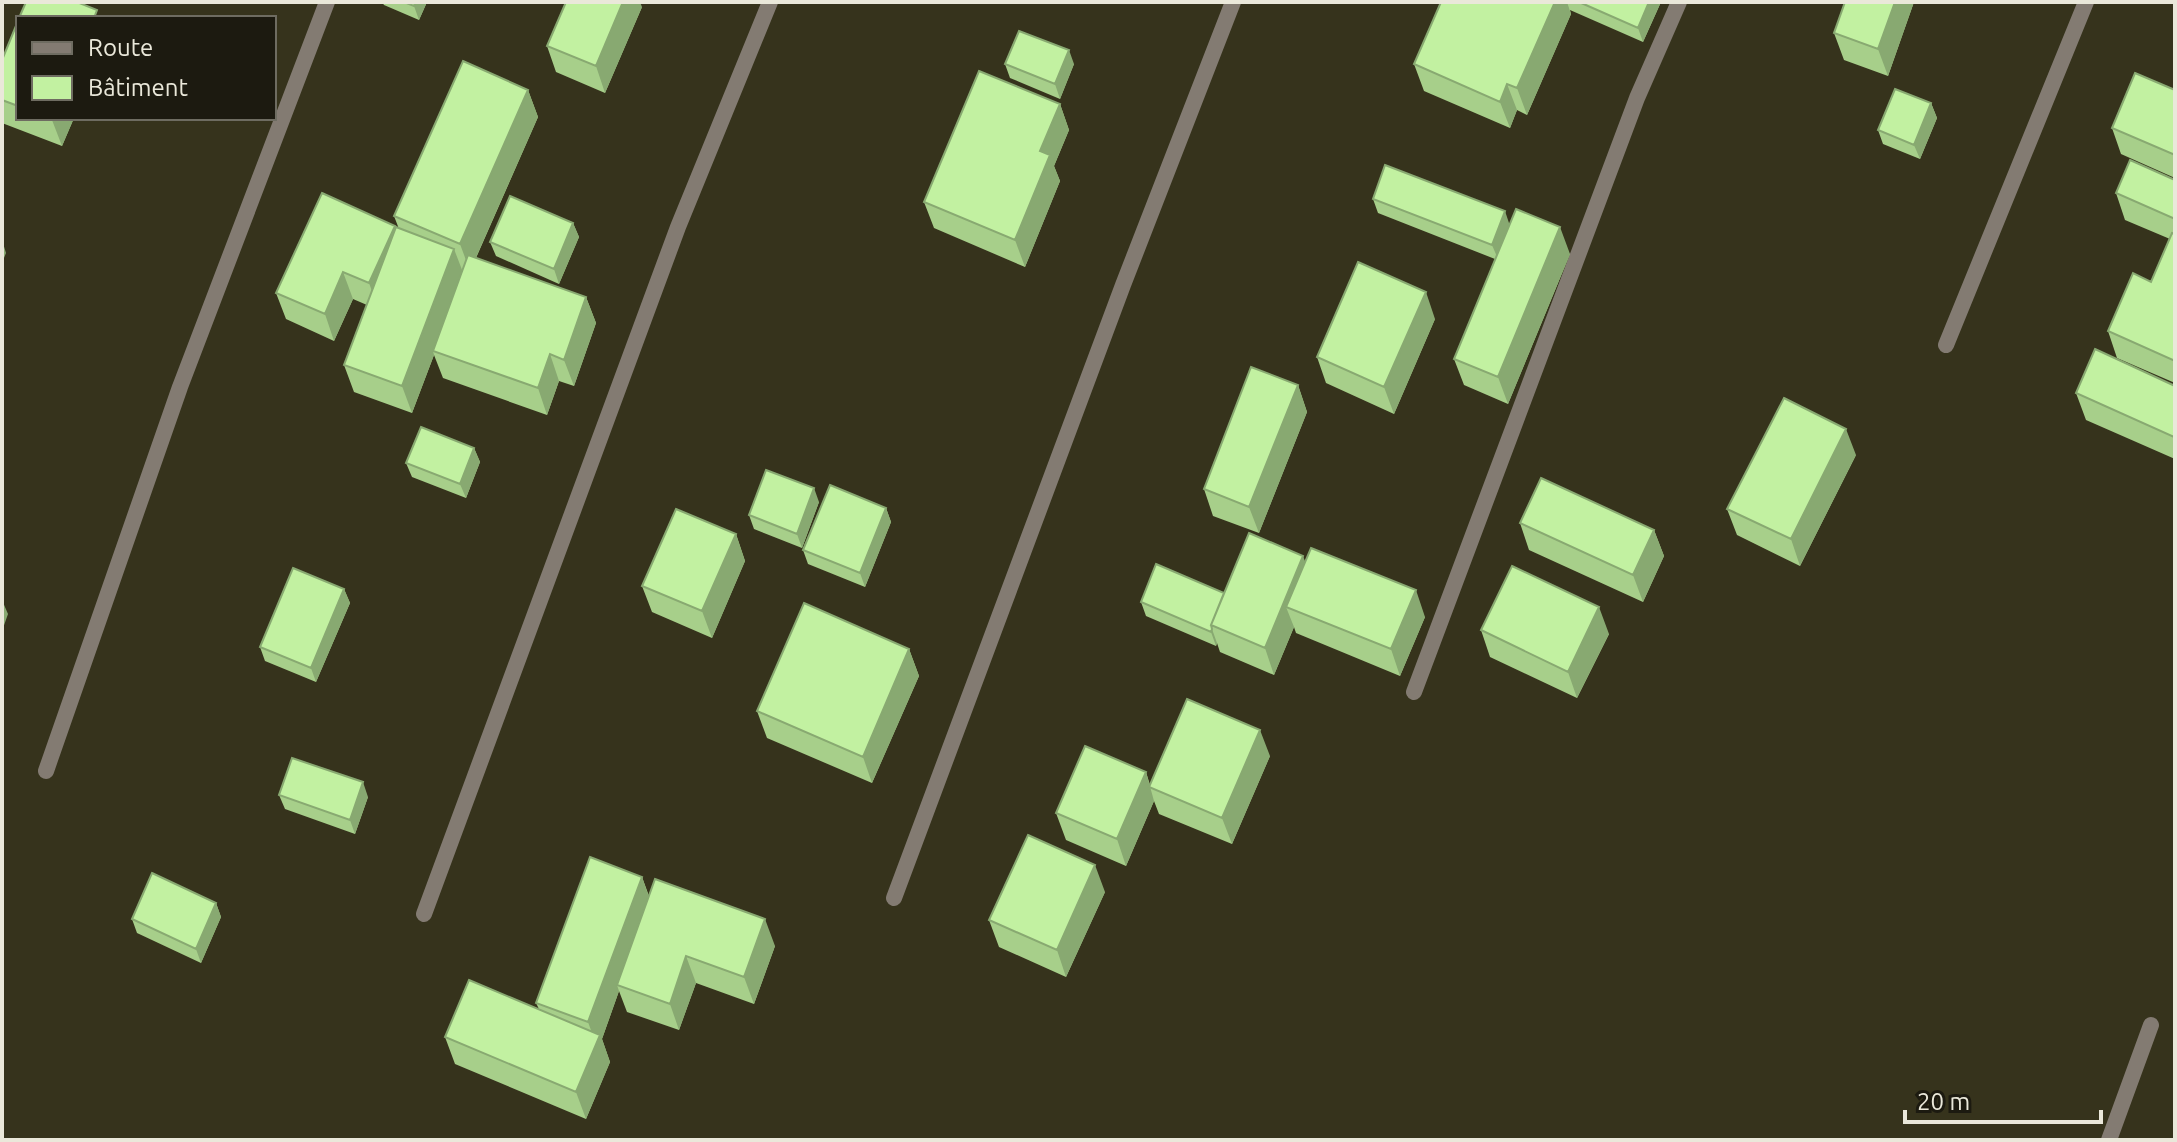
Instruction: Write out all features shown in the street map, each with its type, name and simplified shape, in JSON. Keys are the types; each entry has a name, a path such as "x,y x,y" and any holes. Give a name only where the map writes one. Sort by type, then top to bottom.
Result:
{"street":[{"path":"46,771 180,387 327,2"},
{"path":"424,914 678,227 770,2"},
{"path":"894,898 1123,285 1233,2"},
{"path":"1414,692 1637,98 1679,2"},
{"path":"1946,345 2086,2"},
{"path":"2109,1140 2151,1025"}],"building":[{"path":"26,2 77,2 97,10 95,16 20,16"},
{"path":"566,2 623,2 596,66 547,46"},
{"path":"1441,2 1555,2 1517,88 1507,84 1500,102 1414,64"},
{"path":"1579,2 1649,2 1638,28"},
{"path":"1845,2 1895,2 1878,49 1834,33"},
{"path":"16,26 16,105 2,100 2,60"},
{"path":"1019,31 1069,50 1055,84 1005,64"},
{"path":"463,61 528,90 460,244 394,216"},
{"path":"979,71 1060,104 1040,151 1050,155 1015,240 924,202"},
{"path":"2135,73 2175,90 2175,155 2112,128"},
{"path":"1895,89 1931,103 1914,145 1878,130"},
{"path":"2130,160 2175,180 2175,219 2116,193"},
{"path":"1385,165 1505,211 1492,245 1373,199"},
{"path":"322,193 395,226 369,283 343,272 325,314 276,293"},
{"path":"510,196 573,223 554,269 490,242"},
{"path":"1516,209 1560,227 1498,377 1454,359"},
{"path":"396,227 454,249 402,386 344,365"},
{"path":"2172,233 2175,234 2175,361 2108,331 2133,273 2151,282"},
{"path":"468,255 586,297 564,360 550,354 538,388 433,351"},
{"path":"1358,262 1426,292 1384,387 1317,357"},
{"path":"2095,349 2175,386 2174,437 2076,393"},
{"path":"1251,367 1298,385 1249,507 1204,489"},
{"path":"1784,398 1846,429 1791,539 1727,509"},
{"path":"421,427 474,448 460,484 406,463"},
{"path":"766,470 814,488 797,534 749,515"},
{"path":"1541,478 1654,530 1633,575 1520,523"},
{"path":"830,485 886,508 860,573 803,550"},
{"path":"676,509 736,534 702,611 642,586"},
{"path":"1249,533 1303,556 1265,648 1211,625"},
{"path":"1311,548 1416,590 1391,649 1286,607"},
{"path":"1156,564 1224,593 1211,632 1141,602"},
{"path":"1512,566 1599,607 1568,672 1481,630"},
{"path":"293,568 344,589 311,668 260,647"},
{"path":"804,603 909,649 863,757 757,711"},
{"path":"1187,699 1260,730 1222,818 1149,787"},
{"path":"1085,746 1146,772 1117,839 1056,813"},
{"path":"292,758 363,782 350,820 279,795"},
{"path":"1028,835 1095,865 1057,950 989,920"},
{"path":"590,857 642,877 588,1022 536,1003"},
{"path":"152,873 216,903 196,949 132,919"},
{"path":"655,879 765,919 744,977 686,956 670,1004 617,985"},
{"path":"469,980 600,1035 576,1092 445,1037"}]}
